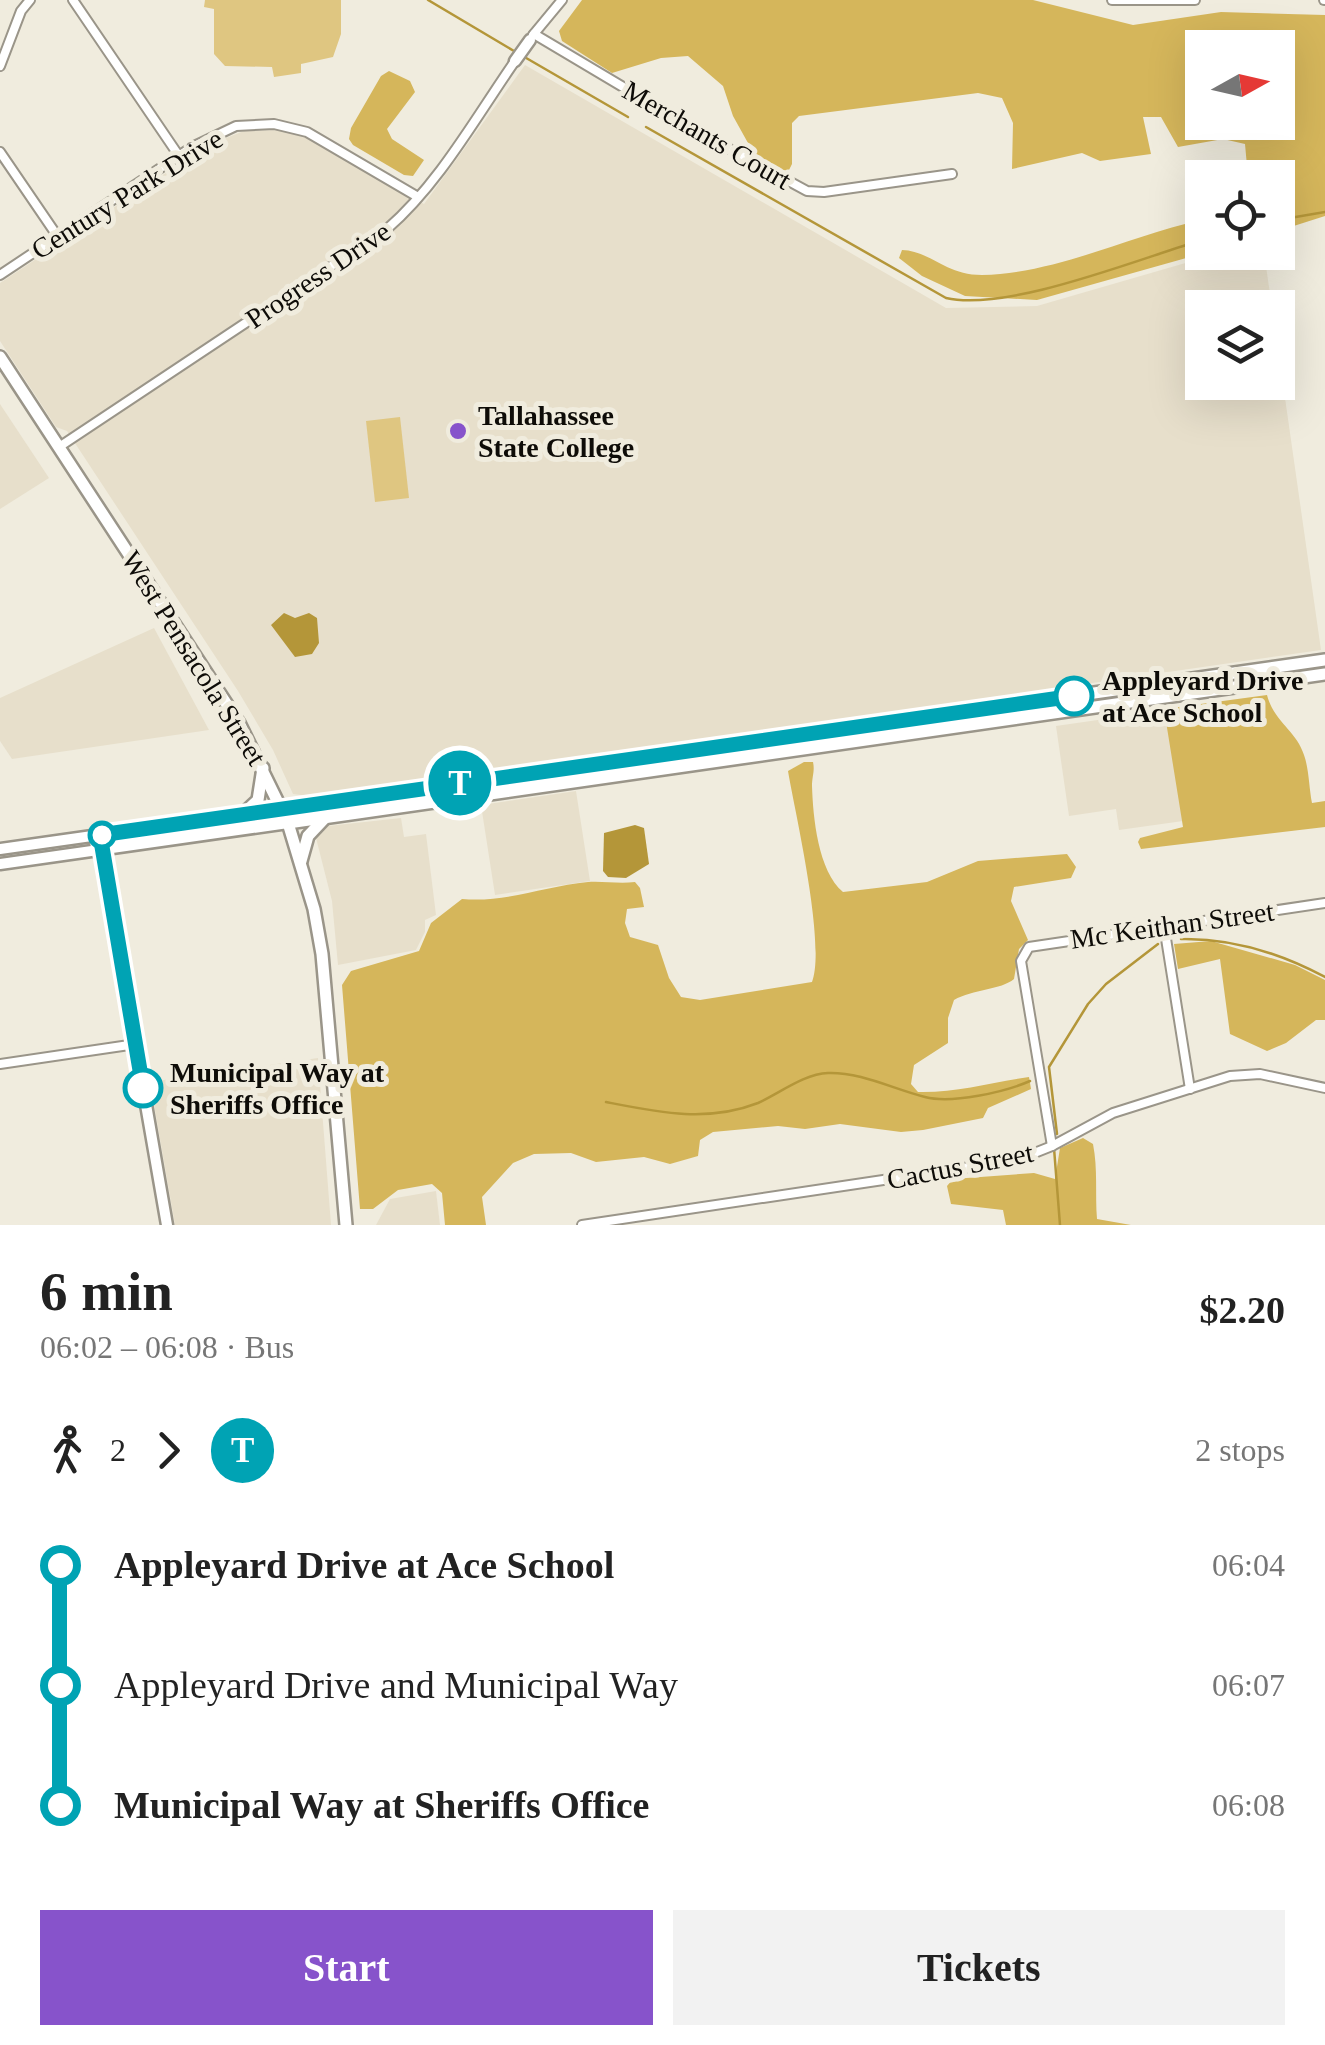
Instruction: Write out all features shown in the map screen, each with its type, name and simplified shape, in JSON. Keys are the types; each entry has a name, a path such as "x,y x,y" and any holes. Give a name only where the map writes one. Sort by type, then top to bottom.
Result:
{"main road":[{"name":"West Pensacola Street","path":"0,357 237,720 288,823 301,861 322,954 346,1225"},
{"path":"288,823 1080,709 1316,671 1325,660"},
{"path":"282,808 1078,696 1316,671"},
{"path":"244,814 258,800 263,768"},
{"path":"301,861 308,836 326,818"}],"street":[{"path":"0,66 21,10 30,0"},
{"path":"74,0 178,156"},
{"name":"Progress Drive","path":"59,447 369,243 403,216 562,0"},
{"path":"1112,0 1195,0"},
{"name":"Merchants Court","path":"532,37 807,191 952,174"},
{"name":"Century Park Drive","path":"0,274 178,156 226,130 248,125 279,125 321,138 418,197"},
{"path":"0,152 58,237"},
{"path":"1078,696 1080,709"},
{"path":"894,722 896,736"},
{"path":"729,745 732,760"},
{"path":"578,767 580,781"},
{"path":"471,782 480,796"},
{"path":"0,849 282,808"},
{"path":"0,864 288,823"},
{"path":"100,835 167,1225"},
{"name":"Mc Keithan Street","path":"1052,1146 1023,976 1023,954 1029,947 1325,903"},
{"path":"1164,926 1190,1089"},
{"path":"0,1064 136,1044"},
{"name":"Cactus Street","path":"582,1225 994,1165 1030,1156 1113,1113 1246,1074 1292,1078 1325,1088"}],"shaded area":[{"path":"205,0 341,0 341,34 333,57 301,64 301,73 274,77 272,67 225,66 214,54 214,9 204,7"},
{"path":"582,0 1033,0 1133,25 1221,12 1325,15 1325,216 1295,226 1295,160 1246,160 1245,144 1227,140 1295,140 1295,30 1185,30 1185,140 1217,140 1178,147 1161,117 1143,117 1151,154 1100,161 1082,153 1012,169 1013,123 1002,98 978,93 799,116 792,123 792,164 787,174 753,152 733,116 723,86 688,56 661,58 612,73 562,41 559,31"},
{"name":"Tallahassee State College","path":"525,65 946,308 1037,306 1185,263 1185,270 1267,270 1269,290 1185,290 1185,400 1285,400 1321,650 309,796 293,794 273,750 238,691 67,431 56,427 0,341 0,283 208,145 244,131 282,130 311,137 424,204"},
{"path":"389,71 410,81 415,92 387,129 392,139 424,160 413,176 404,175 349,139 351,128 381,76"},
{"path":"1185,225 1185,258 1037,300 965,296 922,276 899,258 902,250 912,251 969,274 1011,273 1066,261"},
{"path":"0,404 49,478 0,509"},
{"path":"400,417 409,498 375,502 366,421"},
{"path":"284,613 295,618 309,613 317,618 319,643 312,654 295,657 271,625"},
{"path":"154,628 209,730 12,759 0,741 0,698"},
{"path":"1267,695 1301,747 1312,803 1325,801 1325,827 1141,849 1140,838 1183,827 1164,709"},
{"path":"1167,710 1183,821 1119,830 1116,809 1069,816 1056,726"},
{"path":"804,762 813,762 814,813 822,857 843,892 927,882 978,861 1067,854 1076,867 1071,878 1014,887 1011,901 1028,940 1019,949 1014,979 954,1000 948,1018 948,1043 914,1065 911,1084 918,1092 932,1092 1029,1077 1031,1089 988,1108 983,1118 923,1130 901,1132 840,1124 713,1132 700,1140 698,1156 670,1164 644,1157 596,1162 571,1153 534,1154 513,1163 482,1197 486,1225 445,1225 442,1193 432,1184 398,1190 373,1209 360,1209 342,985 351,971 419,951 431,923 462,899 494,899 588,882 635,882 644,907 627,909 625,923 630,937 658,945 669,978 681,997 700,1000 812,982 813,911 788,771"},
{"path":"576,791 590,881 495,895 481,805"},
{"path":"401,818 404,837 426,834 436,915 425,920 425,932 416,950 338,965 332,901 316,838 328,826"},
{"path":"635,825 644,828 649,864 626,878 608,877 603,871 604,833"},
{"path":"1211,941 1295,965 1325,980 1325,1020 1316,1020 1286,1043 1267,1051 1230,1034 1220,959 1178,969 1174,944"},
{"path":"318,1058 331,1225 175,1225 150,1082"},
{"path":"1083,1138 1093,1144 1097,1219 1131,1225 1006,1225 1003,1210 951,1204 947,1186 953,1179 1034,1173 1055,1179 1060,1148"},
{"path":"436,1191 440,1225 376,1225 390,1199"}],"waterway":[{"path":"428,0 514,51"},
{"path":"521,55 628,117"},
{"path":"646,127 946,298 1003,298 1037,291 1185,245"},
{"path":"1295,217 1325,212"},
{"path":"1181,939 1255,949 1325,977"},
{"path":"1057,1134 1049,1067 1088,1004 1106,984 1158,944"},
{"path":"606,1102 663,1112 720,1113 758,1103 801,1080 828,1073 865,1078 936,1099 978,1096 1030,1081"},
{"path":"1054,1148 1060,1225"}],"bus line":[{"name":"T","path":"143,1088 100,835 1074,696"}],"place":[{"name":"Tallahassee State College","path":"458,431"},
{"name":"Appleyard Drive at Ace School","path":"1074,696"},
{"name":"Municipal Way at Sheriffs Office","path":"143,1088"}]}
